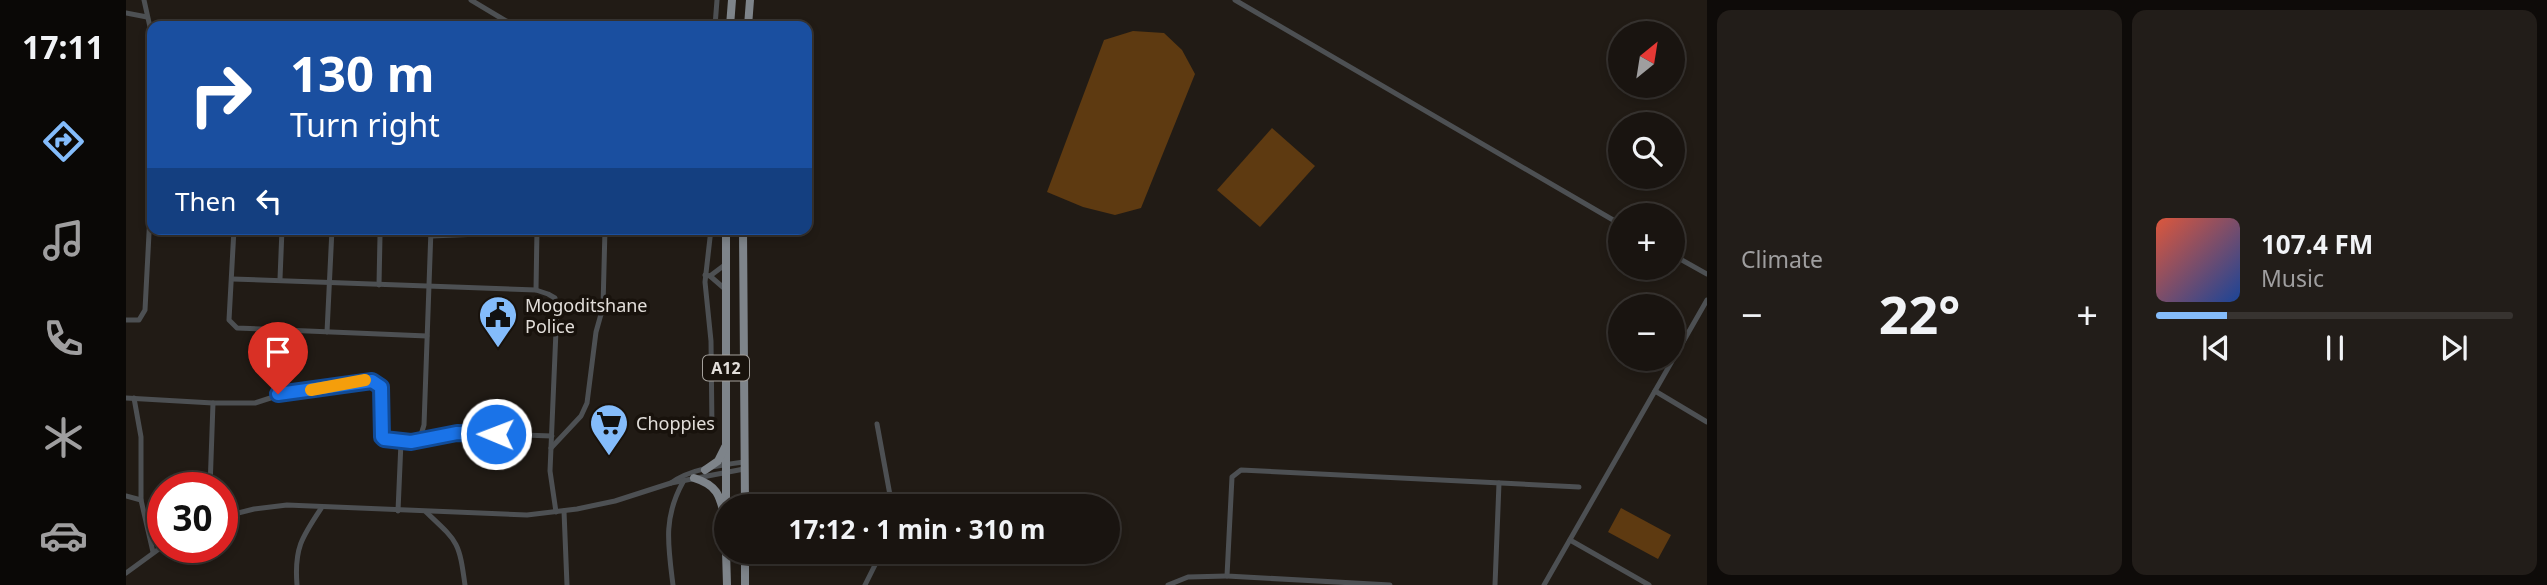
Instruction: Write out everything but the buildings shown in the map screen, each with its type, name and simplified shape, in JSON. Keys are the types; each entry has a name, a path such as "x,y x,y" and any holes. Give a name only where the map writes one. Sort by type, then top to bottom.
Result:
{"main road":[{"path":"730,21 732,0"},
{"path":"748,21 750,0"},
{"name":"A12","path":"726,235 726,494"},
{"name":"A12","path":"743,235 745,494"},
{"path":"705,470 721,458 727,442"},
{"path":"694,478 714,486 718,494"},
{"path":"726,564 727,585"},
{"path":"745,564 746,585"}],"street":[{"path":"144,0 148,21"},
{"path":"471,0 506,21"},
{"path":"715,21 717,0"},
{"path":"1235,0 1608,218"},
{"path":"126,13 147,17"},
{"path":"126,320 139,320 146,302 148,235"},
{"path":"234,235 229,320 237,328 427,336"},
{"path":"280,279 282,235"},
{"path":"327,332 332,235"},
{"path":"419,441 424,425 431,235"},
{"path":"536,290 537,235"},
{"path":"551,448 581,416 587,403 596,332 603,307 605,235"},
{"path":"711,235 708,275 712,429"},
{"path":"379,285 380,236"},
{"path":"1685,262 1707,274"},
{"path":"708,275 726,264"},
{"path":"708,275 726,289"},
{"path":"232,279 536,290 555,299 557,307 551,471 556,512"},
{"path":"1544,585 1707,300"},
{"path":"126,398 255,403 292,391 372,381 381,387 382,437 389,441 419,441 457,433 552,436"},
{"path":"1655,391 1707,422"},
{"path":"134,398 141,437 141,499 147,526"},
{"path":"211,472 213,403"},
{"path":"877,424 890,494"},
{"path":"398,511 401,442"},
{"path":"671,483 678,478 705,470 744,466"},
{"path":"238,513 287,505 513,515 556,512 615,501 727,468"},
{"path":"1227,576 1233,477 1241,470 1579,487"},
{"path":"673,585 668,520 683,482"},
{"path":"1495,585 1499,483"},
{"path":"126,496 141,499"},
{"path":"297,585 299,542 322,507"},
{"path":"564,511 567,585"},
{"path":"426,512 456,541 460,550 465,585"},
{"path":"1570,540 1649,585"},
{"path":"126,573 147,557"},
{"path":"865,585 876,564"},
{"path":"1168,585 1188,577 1227,576 1390,585"}],"shaded area":[{"path":"1133,31 1164,33 1182,50 1195,74 1141,208 1115,215 1083,207 1047,192 1104,40"},
{"path":"1272,128 1315,166 1260,227 1217,190"},
{"path":"1621,508 1671,535 1658,559 1608,532"}],"slow traffic":[{"path":"311,390 365,380"}],"place":[{"name":"Mogoditshane Police","path":"498,349"},
{"name":"Choppies","path":"609,457"}],"route":[{"path":"278,394 372,381 381,387 384,439 411,442 457,433 496,434"}]}
